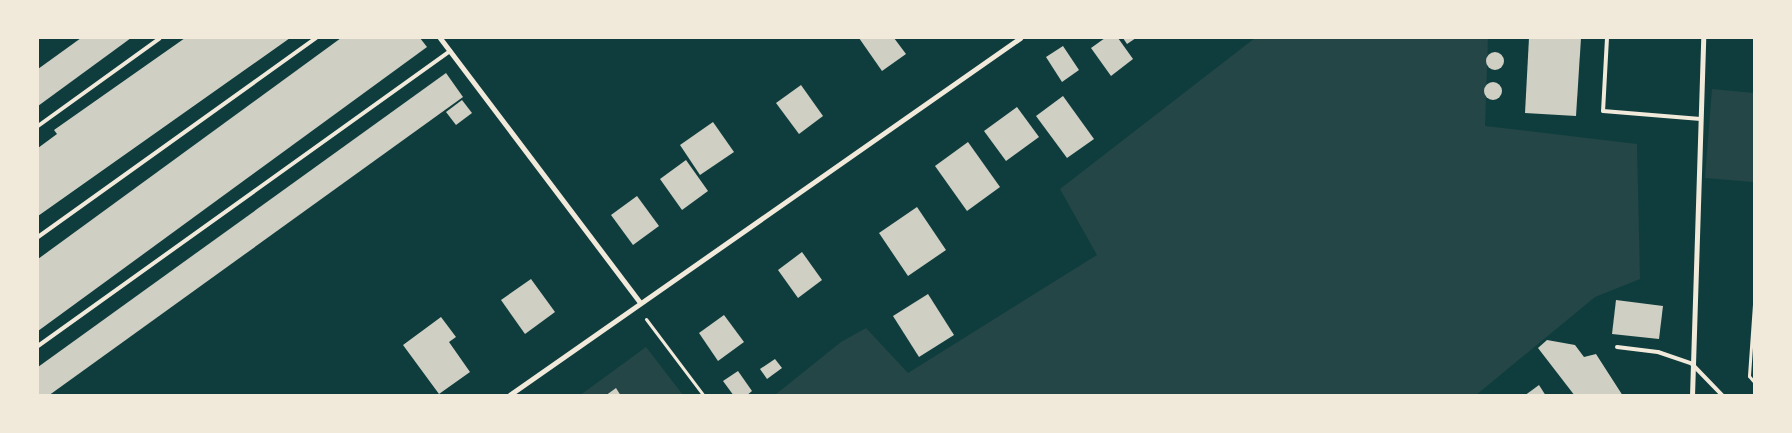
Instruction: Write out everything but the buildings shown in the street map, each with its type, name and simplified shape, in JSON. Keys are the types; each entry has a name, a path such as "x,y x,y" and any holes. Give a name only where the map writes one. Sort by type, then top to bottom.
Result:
{"street":[{"path":"440,38 639,301"},
{"path":"508,396 639,301 1020,38"},
{"path":"1692,396 1703,38"}],"lane":[{"path":"38,126 160,38"},
{"path":"38,238 316,38"},
{"path":"1607,38 1604,111 1701,119"},
{"path":"38,346 450,51"},
{"path":"1617,347 1658,352 1692,364 1723,396"}],"path":[{"path":"639,301 650,329 660,336 704,396"},
{"path":"1754,304 1749,376 1754,382"}],"shaded area":[{"path":"1255,38 1488,38 1485,126 1637,144 1640,279 1595,297 1476,395 775,395 841,342 866,328 908,373 1097,255 1060,189"},
{"path":"1712,89 1754,93 1753,182 1705,178"},
{"path":"646,347 683,395 579,396"}]}
